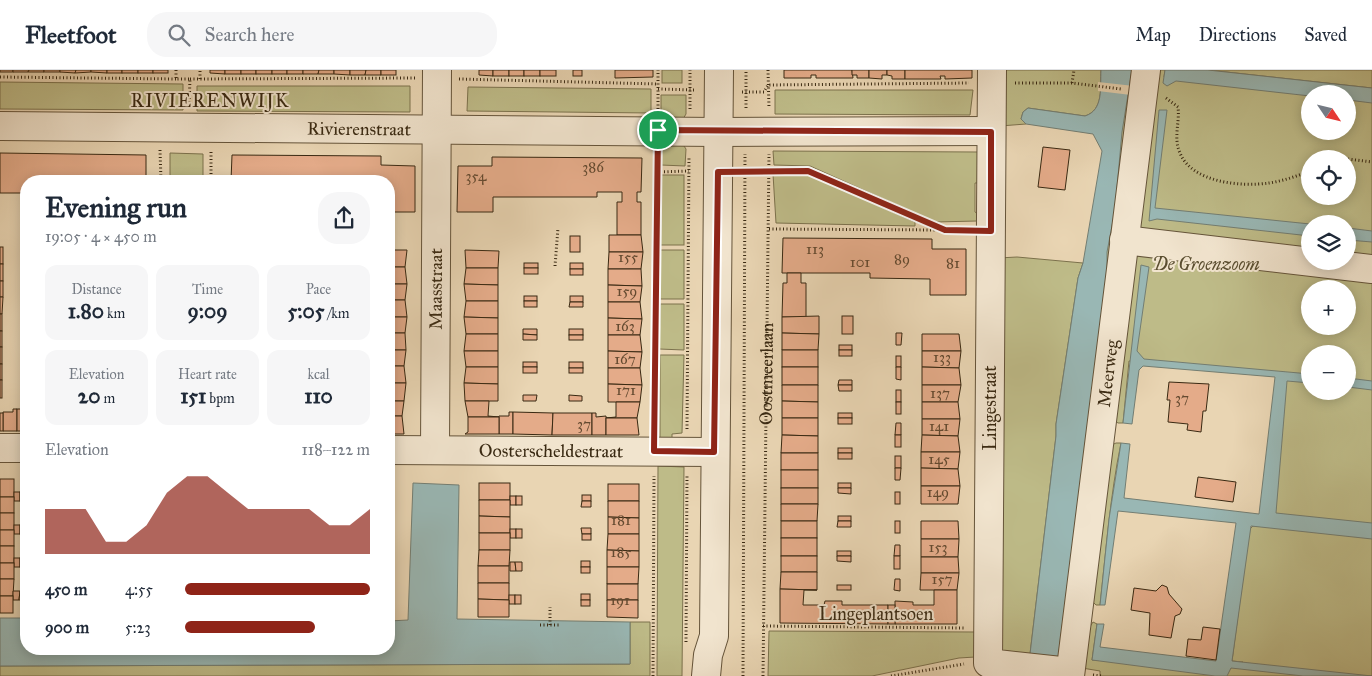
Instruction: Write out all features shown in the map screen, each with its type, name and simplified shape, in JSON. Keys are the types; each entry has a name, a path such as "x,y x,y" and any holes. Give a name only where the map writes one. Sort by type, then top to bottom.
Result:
{"street":[{"name":"Maasstraat","path":"435,450 437,70"},
{"name":"Lingestraat","path":"988,663 992,76"},
{"path":"706,676 708,656 714,636 714,452 719,81"},
{"name":"Meerweg","path":"1066,673 1124,240 1139,84"},
{"name":"Rivierenstraat","path":"0,126 437,128 718,132 991,132"},
{"path":"1124,240 1372,269"},
{"path":"0,448 20,448"},
{"name":"Oosterscheldestraat","path":"395,450 714,452"},
{"path":"714,636 722,656 724,676"},
{"path":"988,663 1066,673"}],"path":[{"path":"176,70 176,79"},
{"path":"200,70 200,79"},
{"path":"653,676 658,70"},
{"path":"686,647 690,70"},
{"name":"Oostmeerlaan","path":"746,70 746,92 769,170 763,676"},
{"name":"Oostmeerlaan","path":"742,676 745,171 758,131 768,85 768,70"},
{"path":"1072,83 1074,70"},
{"path":"658,89 690,90 719,81 746,92 764,92 768,85 992,76 1093,85 1139,84 1174,103 1179,114 1176,137 1180,154 1192,169 1206,176 1247,185 1270,183 1301,174"},
{"path":"0,77 190,79 210,175"},
{"path":"160,127 160,175"},
{"path":"1356,160 1372,162"},
{"path":"657,172 808,171 945,230"},
{"path":"555,266 558,228"},
{"path":"769,230 991,231"},
{"path":"550,608 550,623"},
{"path":"540,625 550,623 560,625"},
{"name":"Lingeplantsoen","path":"763,626 989,628"},
{"path":"891,676 932,668 988,663"}],"green space":[{"path":"662,70 682,70 682,83 662,83"},
{"path":"1000,70 1101,70 1100,97 1095,109 1085,116 1028,108 1023,112 1021,119 1026,124 1000,126"},
{"name":"De Groenzoom","path":"1165,70 1164,77 1301,93 1301,140 1356,140 1356,98 1372,99 1372,676 1100,676 1100,671 1082,668 1082,639 1093,622 1097,624 1092,660 1231,668 1243,662 1232,661 1249,530 1253,526 1261,526 1281,376 1129,361 1123,423 1118,423 1108,416 1061,642 1071,541 1079,500 1088,357 1128,73"},
{"path":"1208,70 1372,70 1372,88"},
{"path":"0,82 183,84 183,110 0,109"},
{"path":"197,86 410,86 410,112 197,111"},
{"path":"468,87 651,89 651,113 467,111"},
{"path":"775,90 973,90 970,115 775,114"},
{"path":"661,95 686,95 686,114 683,119 661,120"},
{"path":"661,140 682,143 686,149 685,166 661,165"},
{"path":"773,151 979,152 979,183 975,183 975,212 978,214 977,221 935,222 810,166 774,165"},
{"path":"170,153 203,154 203,175 170,175"},
{"path":"773,174 808,174 915,222 915,226 776,223"},
{"path":"660,175 684,175 684,245 660,245"},
{"path":"660,250 684,250 684,299 659,299"},
{"path":"1017,257 1083,263 1078,278 1056,424 1030,654 1000,650 998,258"},
{"path":"660,304 684,304 684,350 659,349"},
{"path":"660,355 684,355 682,433 672,434 672,440 660,440"},
{"path":"1121,443 1111,503 1100,605 1096,605 1092,601 1105,448"},
{"path":"658,466 684,467 682,676 657,676"},
{"path":"630,622 650,622 650,676 0,676 0,666 630,664"},
{"path":"769,631 975,632 975,657 959,658 872,676 768,676"}],"water":[{"path":"1101,70 1132,70 1122,132 1115,210 1107,252 1107,271 1058,659 1030,654 1056,424 1078,278 1083,263 1102,151 1093,134 1026,124 1021,119 1023,112 1028,108 1085,116 1091,113 1095,109 1100,97"},
{"path":"1165,70 1208,70 1345,85 1301,85 1301,95 1176,81 1167,86 1163,83"},
{"path":"1356,86 1372,88 1372,103 1356,101"},
{"path":"1159,110 1167,110 1155,208 1301,223 1301,235 1157,219 1149,221"},
{"path":"1356,229 1372,231 1372,242 1356,241"},
{"path":"1141,265 1149,267 1137,351 1144,359 1301,373 1301,382 1287,381 1276,513 1372,523 1372,539 1251,526 1232,661 1372,676 1303,676 1231,668 1227,676 1215,676 1092,660 1097,624 1104,624 1100,647 1216,661 1236,523 1118,511 1105,605 1100,605 1109,519 1121,443 1130,444 1124,498 1259,514 1275,377 1143,366 1139,370 1132,424 1123,423"},
{"path":"1356,379 1372,381 1372,390 1356,388"},
{"path":"413,483 459,485 457,619 630,622 630,664 0,666 0,618 20,618 20,655 395,655 395,621 408,620"}],"pier":[{"path":"1098,82 1134,86 1131,95 1098,91"}],"building":[{"path":"0,70 13,70 13,72 0,72"},
{"path":"13,70 29,70 28,72 13,72"},
{"path":"29,70 44,70 44,72 28,72"},
{"path":"44,70 60,70 60,72 44,72"},
{"path":"60,70 76,70 75,73 60,72"},
{"path":"76,70 91,70 91,72 75,73"},
{"path":"91,70 107,70 107,73 91,72"},
{"path":"107,70 122,70 122,73 107,73"},
{"path":"122,70 138,70 138,73 122,73"},
{"path":"138,70 153,70 153,73 138,73"},
{"path":"153,70 168,70 168,73 153,73"},
{"path":"210,70 225,70 225,74 210,73"},
{"path":"225,70 241,70 241,74 225,74"},
{"path":"241,70 256,70 256,74 241,74"},
{"path":"256,70 272,70 272,74 256,74"},
{"path":"272,70 287,70 287,74 272,74"},
{"path":"287,70 303,70 303,74 287,74"},
{"path":"303,70 319,70 318,74 303,74"},
{"path":"319,70 334,70 334,74 318,74"},
{"path":"334,70 350,70 350,75 334,74"},
{"path":"350,70 366,70 365,75 350,75"},
{"path":"366,70 381,70 381,75 365,75"},
{"path":"381,70 396,70 396,75 381,75"},
{"path":"479,70 493,70 493,76 479,75"},
{"path":"493,70 509,70 509,76 493,76"},
{"path":"509,70 524,70 524,76 509,76"},
{"path":"524,70 540,70 540,76 524,76"},
{"path":"540,70 556,70 556,76 540,76"},
{"path":"573,70 582,70 582,76 573,76"},
{"path":"615,70 653,70 653,77 615,78"},
{"path":"784,70 852,70 853,78 816,78 816,75 811,75 811,78 784,78"},
{"path":"852,70 869,70 869,78 857,78 857,75 852,75"},
{"path":"869,70 887,70 887,75 882,75 882,79 869,78"},
{"path":"887,70 905,70 905,79 892,79 892,76 887,75"},
{"path":"905,70 972,70 972,78 945,79 945,76 940,76 941,79 905,79"},
{"path":"1043,147 1070,150 1065,190 1038,187"},
{"path":"0,153 146,155 146,175 20,175 20,193 0,193"},
{"path":"232,155 381,156 381,165 415,166 415,212 395,212 395,175 231,175"},
{"path":"492,157 642,158 641,192 637,192 637,202 641,202 641,235 617,235 617,202 622,202 622,192 597,192 597,197 493,197 493,212 457,212 458,166 492,166"},
{"path":"609,235 641,235 643,252 609,252"},
{"path":"570,236 580,236 580,252 570,252"},
{"path":"783,238 932,239 932,249 966,249 966,295 930,295 930,279 870,278 870,273 782,273"},
{"path":"0,247 3,247 3,264 0,264"},
{"path":"395,250 407,250 405,267 395,267"},
{"path":"465,250 499,251 498,268 466,268"},
{"path":"609,252 643,252 641,269 608,269"},
{"path":"524,263 538,263 538,268 524,268"},
{"path":"570,263 583,263 583,269 570,269"},
{"path":"0,264 3,264 3,281 0,281"},
{"path":"395,267 405,267 407,284 395,284"},
{"path":"466,268 498,268 498,285 464,284"},
{"path":"524,268 538,268 538,274 524,274"},
{"path":"570,269 583,269 583,275 570,275"},
{"path":"608,269 641,269 642,286 608,285"},
{"path":"787,273 801,273 801,283 806,283 806,317 782,317 783,283 787,283"},
{"path":"0,281 3,281 3,297 0,297"},
{"path":"395,284 407,284 405,300 395,300"},
{"path":"464,284 498,285 498,301 466,301"},
{"path":"608,285 642,286 640,302 608,302"},
{"path":"524,296 537,296 537,301 524,301"},
{"path":"570,296 583,296 583,302 570,302"},
{"path":"0,297 3,297 2,314 0,314"},
{"path":"395,300 405,300 407,317 395,317"},
{"path":"466,301 498,301 498,318 464,317"},
{"path":"524,301 537,301 537,307 524,307"},
{"path":"570,302 583,302 583,307 569,307"},
{"path":"608,302 640,302 642,319 608,318"},
{"path":"0,314 2,314 2,331 0,331"},
{"path":"819,316 819,334 782,333 782,317"},
{"path":"842,316 853,316 853,334 842,334"},
{"path":"395,317 407,317 405,333 395,333"},
{"path":"464,317 498,318 498,334 466,334"},
{"path":"608,318 642,319 640,335 608,335"},
{"path":"523,329 537,329 537,335 523,334"},
{"path":"569,329 583,329 583,335 569,335"},
{"path":"0,331 2,331 2,347 0,347"},
{"path":"395,333 405,333 406,350 395,350"},
{"path":"782,333 819,334 818,350 782,350"},
{"path":"896,333 902,333 901,345 896,345"},
{"path":"466,334 498,334 498,351 464,351"},
{"path":"523,334 537,335 537,340 523,340"},
{"path":"922,334 959,334 961,351 922,351"},
{"path":"569,335 583,335 583,340 569,340"},
{"path":"608,335 640,335 642,352 608,351"},
{"path":"839,345 852,345 852,350 839,350"},
{"path":"0,347 2,347 2,364 0,364"},
{"path":"395,350 406,350 404,366 395,366"},
{"path":"782,350 818,350 818,367 782,367"},
{"path":"839,350 852,350 852,356 839,356"},
{"path":"464,351 498,351 498,367 466,367"},
{"path":"608,351 642,352 640,368 608,368"},
{"path":"922,351 961,351 959,368 922,367"},
{"path":"896,356 901,356 901,367 896,367"},
{"path":"523,362 537,362 537,367 523,367"},
{"path":"569,362 583,362 583,368 569,368"},
{"path":"0,364 2,364 2,380 0,380"},
{"path":"395,366 404,366 406,383 395,383"},
{"path":"466,367 498,367 498,384 464,383"},
{"path":"523,367 537,367 537,373 523,373"},
{"path":"782,367 818,367 818,385 782,385"},
{"path":"896,367 901,367 901,380 896,379"},
{"path":"922,367 959,368 961,385 922,385"},
{"path":"569,368 583,368 583,373 569,373"},
{"path":"608,368 640,368 642,385 608,384"},
{"path":"0,380 2,380 2,398 0,398"},
{"path":"839,380 852,380 852,385 838,385"},
{"path":"1169,382 1209,384 1201,432 1187,430 1188,424 1168,422 1170,400 1167,400"},
{"path":"395,383 406,383 404,401 395,401"},
{"path":"464,383 498,384 498,401 465,401"},
{"path":"608,384 642,385 640,402 608,402"},
{"path":"782,385 818,385 818,402 782,401"},
{"path":"838,385 852,385 852,391 839,391"},
{"path":"922,385 961,385 958,402 922,402"},
{"path":"896,390 901,390 901,402 896,402"},
{"path":"523,395 537,395 536,401 523,401"},
{"path":"569,395 582,396 582,401 569,401"},
{"path":"395,401 404,401 402,416 395,416"},
{"path":"465,401 489,401 488,416 499,417 468,417"},
{"path":"782,401 818,402 818,418 782,418"},
{"path":"616,402 640,402 637,418 606,418 616,417"},
{"path":"896,402 901,402 901,414 896,414"},
{"path":"922,402 958,402 960,419 922,419"},
{"path":"13,409 17,409 17,431 3,431 3,412 13,412"},
{"path":"17,409 20,409 20,431 17,431"},
{"path":"509,412 513,412 513,434 499,434 499,416 509,416"},
{"path":"513,412 553,413 552,435 513,434"},
{"path":"0,413 3,413 3,431 0,431"},
{"path":"553,413 592,413 592,435 552,435"},
{"path":"592,413 596,413 596,417 606,416 606,435 592,435"},
{"path":"838,413 852,413 852,418 838,418"},
{"path":"395,416 402,416 404,434 395,434"},
{"path":"468,417 499,417 499,434 465,434 468,432"},
{"path":"606,418 637,418 639,435 606,435"},
{"path":"782,418 818,418 818,436 782,435"},
{"path":"838,418 852,418 852,424 838,424"},
{"path":"922,419 960,419 958,436 922,435"},
{"path":"896,423 901,423 901,435 895,435"},
{"path":"782,435 818,436 818,453 781,453"},
{"path":"895,435 901,435 901,447 895,447"},
{"path":"922,435 958,436 960,452 921,452"},
{"path":"838,448 852,448 852,453 838,453"},
{"path":"921,452 960,452 958,469 921,468"},
{"path":"781,453 818,453 818,470 781,470"},
{"path":"838,453 852,453 852,459 838,459"},
{"path":"895,456 901,456 901,468 895,468"},
{"path":"895,468 901,468 900,480 895,480"},
{"path":"921,468 958,469 960,486 921,486"},
{"path":"781,470 818,470 818,488 781,488"},
{"path":"1198,477 1236,482 1233,502 1195,497"},
{"path":"0,479 14,479 14,497 0,497"},
{"path":"479,483 510,483 510,500 479,500"},
{"path":"838,483 851,483 851,488 838,488"},
{"path":"608,484 639,484 639,501 608,501"},
{"path":"921,486 960,486 958,504 921,504"},
{"path":"781,488 818,488 818,504 781,504"},
{"path":"838,488 851,488 851,494 838,493"},
{"path":"14,492 20,492 20,501 14,501"},
{"path":"895,492 900,492 900,504 895,504"},
{"path":"582,495 591,495 591,501 582,501"},
{"path":"510,496 516,496 516,505 510,505"},
{"path":"516,496 522,496 522,505 516,505"},
{"path":"0,497 14,497 14,513 0,513"},
{"path":"479,500 510,500 510,517 479,516"},
{"path":"582,501 591,501 591,507 581,507"},
{"path":"608,501 639,501 639,518 608,517"},
{"path":"781,504 818,504 817,521 781,521"},
{"path":"0,513 14,513 14,530 0,530"},
{"path":"479,516 510,517 510,533 479,533"},
{"path":"838,516 851,516 851,521 838,521"},
{"path":"608,517 639,518 639,534 608,534"},
{"path":"781,521 817,521 817,538 781,538"},
{"path":"838,521 851,521 851,527 837,527"},
{"path":"895,521 900,521 900,533 895,533"},
{"path":"921,521 958,521 959,539 921,539"},
{"path":"14,525 20,525 20,534 14,534"},
{"path":"581,528 591,528 591,534 582,534"},
{"path":"510,529 516,529 516,538 510,538"},
{"path":"516,529 522,529 522,538 516,538"},
{"path":"0,530 14,530 14,546 0,546"},
{"path":"479,533 510,533 510,550 479,550"},
{"path":"582,534 591,534 591,540 582,540"},
{"path":"608,534 639,534 639,551 607,550"},
{"path":"781,538 817,538 817,556 781,556"},
{"path":"921,539 959,539 958,557 921,557"},
{"path":"895,545 900,545 900,556 894,556"},
{"path":"0,546 14,546 14,563 0,563"},
{"path":"479,550 510,550 509,566 478,566"},
{"path":"607,550 639,551 639,567 607,567"},
{"path":"837,551 851,551 851,556 837,556"},
{"path":"781,556 817,556 817,572 781,572"},
{"path":"837,556 851,556 851,562 837,561"},
{"path":"894,556 900,556 900,569 894,569"},
{"path":"921,557 958,557 959,573 921,573"},
{"path":"14,558 20,558 20,567 14,567"},
{"path":"581,561 590,561 590,567 581,567"},
{"path":"510,562 515,562 516,571 510,571"},
{"path":"515,562 522,562 522,571 516,571"},
{"path":"0,563 14,563 14,579 0,579"},
{"path":"478,566 509,566 509,583 478,583"},
{"path":"581,567 590,567 590,573 581,573"},
{"path":"607,567 639,567 638,584 607,584"},
{"path":"781,572 817,572 817,590 780,589"},
{"path":"921,573 959,573 957,590 920,590"},
{"path":"0,579 14,579 13,596 0,596"},
{"path":"895,579 900,579 900,591 894,590"},
{"path":"478,583 509,583 509,600 478,599"},
{"path":"607,584 638,584 638,600 607,600"},
{"path":"837,585 851,585 851,590 837,590"},
{"path":"1162,585 1167,587 1169,594 1182,609 1180,614 1175,616 1171,638 1149,635 1150,613 1131,610 1134,588 1156,591"},
{"path":"780,589 817,590 804,590 803,605 824,605 825,601 842,601 842,605 888,605 888,624 780,623"},
{"path":"934,590 957,590 957,624 895,624 895,601 913,602 913,605 934,605"},
{"path":"13,591 20,591 19,600 13,600"},
{"path":"581,594 590,594 590,600 581,600"},
{"path":"509,595 515,595 515,604 509,604"},
{"path":"515,595 521,595 521,604 515,604"},
{"path":"0,596 13,596 13,613 0,613"},
{"path":"478,599 509,600 509,617 478,617"},
{"path":"581,600 590,600 590,606 581,606"},
{"path":"607,600 638,600 638,618 607,617"},
{"path":"888,605 895,605 895,624 888,624"},
{"path":"1203,627 1220,629 1216,660 1186,656 1188,639 1201,640"}],"district":[{"name":"RIVIERENWIJK","path":"210,100"}],"route":[{"path":"658,130 718,132 991,132 991,231 945,230 808,171 718,172 714,452 654,451 658,130"}]}
